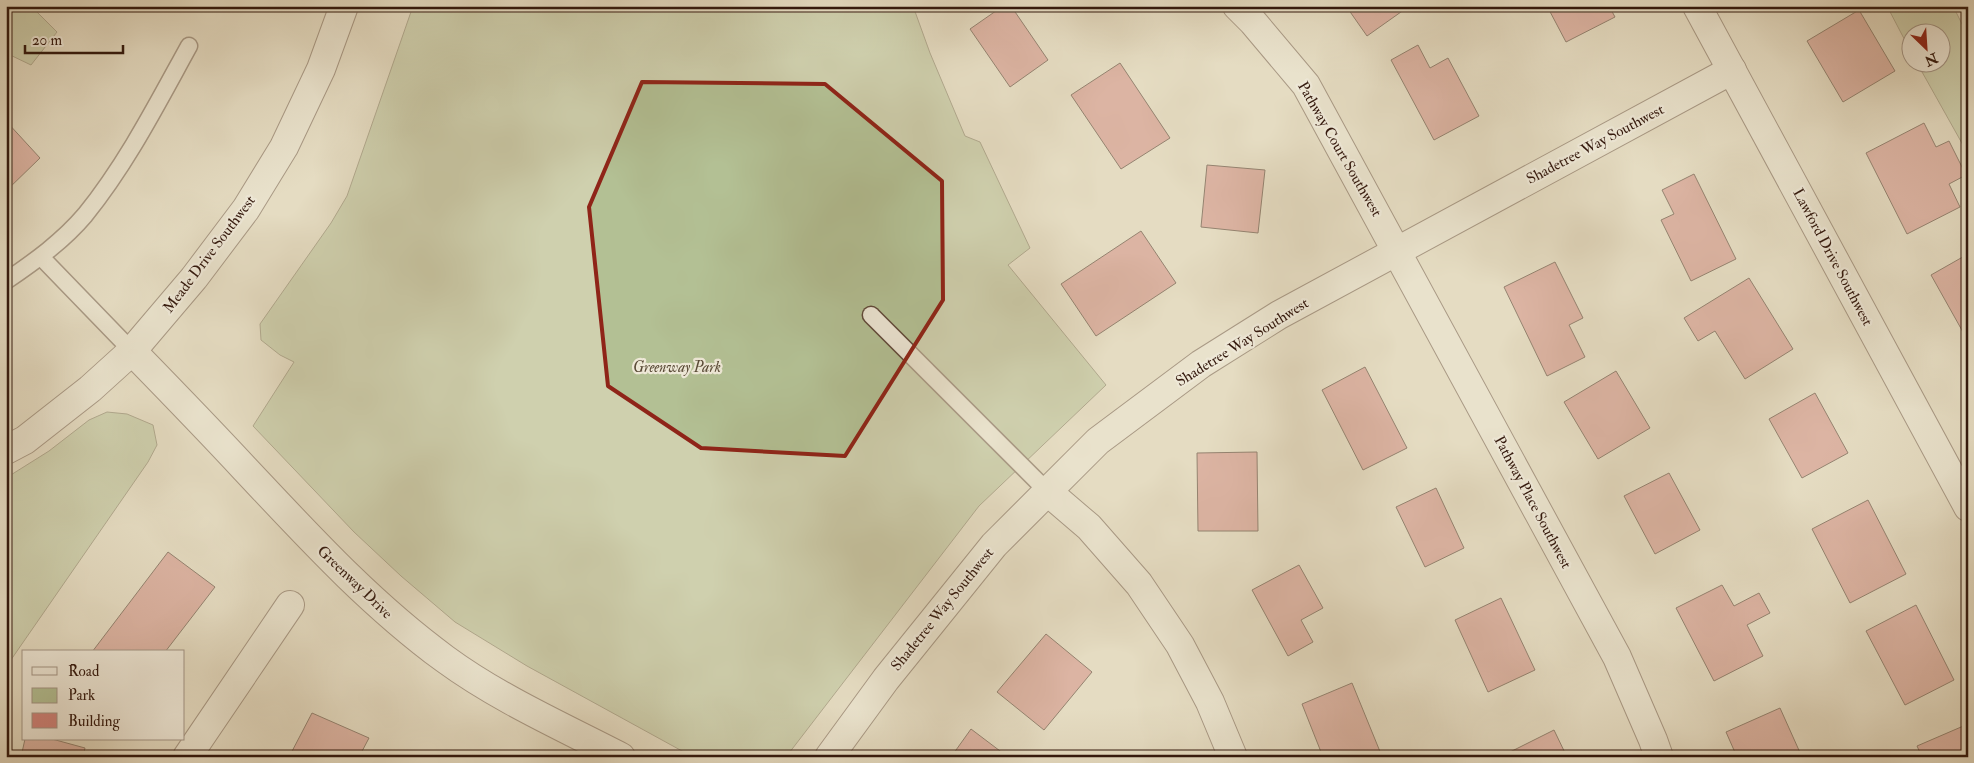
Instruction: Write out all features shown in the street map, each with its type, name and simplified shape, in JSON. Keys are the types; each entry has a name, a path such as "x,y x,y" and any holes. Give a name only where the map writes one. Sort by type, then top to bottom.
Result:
{"street":[{"name":"Meade Drive Southwest","path":"6,450 25,440 90,389 132,352 194,278 246,209 288,138 321,69 344,6"},
{"name":"Pathway Court Southwest","path":"1237,6 1253,22 1306,86 1397,251"},
{"name":"Lawford Drive Southwest","path":"1697,6 1968,507"},
{"name":"Shadetree Way Southwest","path":"829,757 886,679 994,545 1098,441 1200,364 1279,315 1732,70"},
{"name":"Pathway Place Southwest","path":"1397,251 1617,657 1659,757"},
{"name":"Greenway Drive","path":"132,352 212,433 334,564 390,616 447,661 518,704 621,757"},
{"path":"1048,492 1089,527 1139,584 1180,645 1210,702 1233,757"},
{"path":"187,757 290,605"}],"lane":[{"path":"6,281 41,257 84,216 126,159 189,46"},
{"path":"41,257 132,352"},
{"path":"872,314 1048,492"}],"highlighted area":[{"path":"642,82 825,84 942,181 943,300 845,456 701,448 608,386 589,207"}],"green space":[{"path":"6,6 31,6 57,32 31,65 6,53"},
{"name":"Greenway Park","path":"413,6 913,6 930,53 965,136 980,142 1030,248 1008,265 1106,385 979,506 786,757 693,757 527,666 455,622 401,576 354,532 253,426 294,362 280,355 261,340 260,324 331,223 347,196"},
{"path":"1887,6 1953,6 1968,36 1968,154 1922,72 1952,72 1952,22 1902,22 1902,35"},
{"path":"107,412 127,414 153,425 157,445 148,462 6,667 6,478 49,451 89,420"}],"building":[{"path":"1003,6 1011,6 1048,60 1010,87 970,29"},
{"path":"1346,6 1407,6 1408,7 1367,36"},
{"path":"1547,6 1609,6 1615,17 1566,42"},
{"path":"1859,10 1895,71 1843,102 1807,41"},
{"path":"1418,45 1430,68 1448,58 1479,116 1434,140 1391,60"},
{"path":"1120,63 1170,138 1121,169 1071,95"},
{"path":"6,121 40,158 6,191"},
{"path":"1924,123 1936,147 1949,141 1966,175 1949,184 1960,207 1907,234 1866,153"},
{"path":"1207,165 1265,170 1258,233 1201,227"},
{"path":"1694,174 1736,259 1691,281 1661,220 1674,214 1662,190"},
{"path":"1141,231 1176,283 1096,336 1061,284"},
{"path":"1968,254 1968,341 1931,275"},
{"path":"1555,262 1583,318 1569,325 1585,357 1547,376 1504,287"},
{"path":"1749,278 1793,349 1745,379 1715,331 1698,341 1684,318"},
{"path":"1365,367 1407,448 1363,470 1322,390"},
{"path":"1616,371 1650,428 1598,459 1564,402"},
{"path":"1815,393 1848,453 1802,478 1769,419"},
{"path":"1257,452 1258,531 1198,531 1197,453"},
{"path":"1669,473 1700,530 1655,554 1624,496"},
{"path":"1436,488 1464,548 1425,567 1396,507"},
{"path":"1868,500 1906,574 1850,603 1812,529"},
{"path":"168,552 215,587 167,650 94,650"},
{"path":"1299,565 1323,608 1301,620 1313,642 1288,656 1252,590"},
{"path":"1722,585 1734,606 1759,593 1770,613 1747,625 1763,656 1714,681 1676,608"},
{"path":"1501,598 1535,670 1488,692 1455,620"},
{"path":"1916,605 1954,680 1905,705 1866,631"},
{"path":"1046,634 1092,672 1044,730 997,692"},
{"path":"1352,683 1381,754 1375,757 1323,757 1302,704"},
{"path":"1780,708 1802,757 1737,757 1726,732"},
{"path":"312,713 369,738 359,757 289,757"},
{"path":"1968,724 1968,757 1922,757 1917,746"},
{"path":"971,729 1008,757 951,757"},
{"path":"1554,730 1567,757 1505,757 1504,755"},
{"path":"25,740 56,740 85,748 83,757 21,757"}]}
